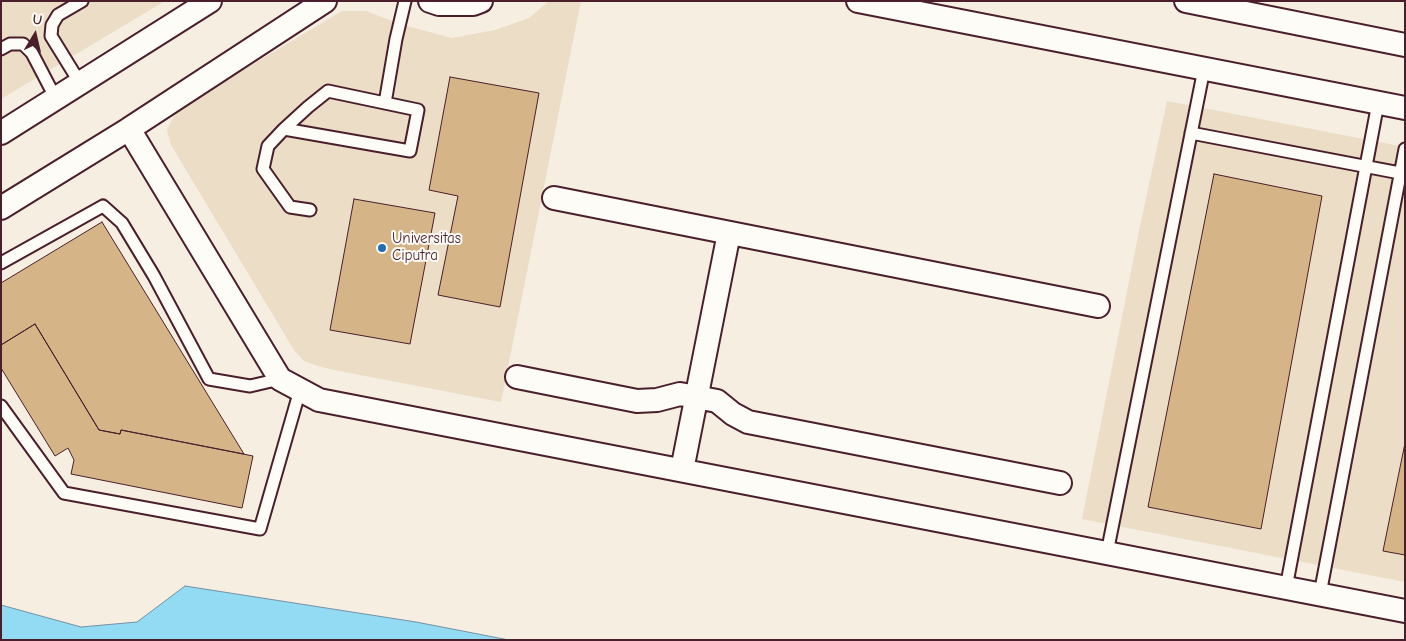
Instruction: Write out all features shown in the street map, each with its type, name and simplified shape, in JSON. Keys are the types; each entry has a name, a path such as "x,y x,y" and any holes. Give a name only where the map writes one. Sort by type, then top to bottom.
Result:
{"street":[{"path":"1,134 210,1"},
{"path":"1,208 129,129 325,1"},
{"path":"430,1 439,4 473,4 481,1"},
{"path":"858,1 1405,108"},
{"path":"1186,1 1405,45"},
{"path":"129,129 280,380 319,400 1405,611"},
{"path":"554,198 1098,306"},
{"path":"682,470 729,233"},
{"path":"516,378 637,401 657,400 680,394 696,396 717,401 733,414 748,422 1060,483"}],"lane":[{"path":"80,83 51,36 52,24 58,15 82,1"},
{"path":"385,103 396,39 405,1"},
{"path":"1,50 10,44 23,44 32,53 56,99"},
{"path":"1107,553 1204,69"},
{"path":"284,129 410,151 418,110 328,91 308,106 284,129 268,146 263,169 290,207 310,210"},
{"path":"1286,588 1378,103"},
{"path":"1191,133 1402,174"},
{"path":"1320,594 1402,174 1405,149"},
{"path":"1,263 103,206 122,224 154,276 210,378 250,386 280,380"},
{"path":"1,406 64,493 260,529 300,390"}],"shaded area":[{"path":"1,1 165,1 1,99"},
{"name":"Universitas Ciputra","path":"549,1 581,1 501,402 334,370 304,361 294,350 171,145 167,130 174,116 183,106 342,11 366,11 403,25 452,38 495,30 529,18"},
{"path":"1167,101 1405,147 1405,582 1082,519 1139,231"}],"water":[{"path":"185,586 416,622 509,640 1,640 1,605 81,627 137,622"}],"building":[{"path":"450,77 539,93 500,307 438,295 458,196 429,190"},
{"path":"1214,174 1322,196 1261,529 1148,507"},
{"path":"354,199 435,213 410,344 330,330"},
{"path":"102,222 244,454 121,430 120,434 99,430 35,324 1,345 1,283"},
{"path":"35,324 99,430 120,434 121,430 253,456 242,508 71,474 74,460 68,448 55,456 1,368 1,345"},
{"path":"1405,443 1405,555 1383,551"}],"place":[{"name":"Universitas Ciputra","path":"382,248"}]}
